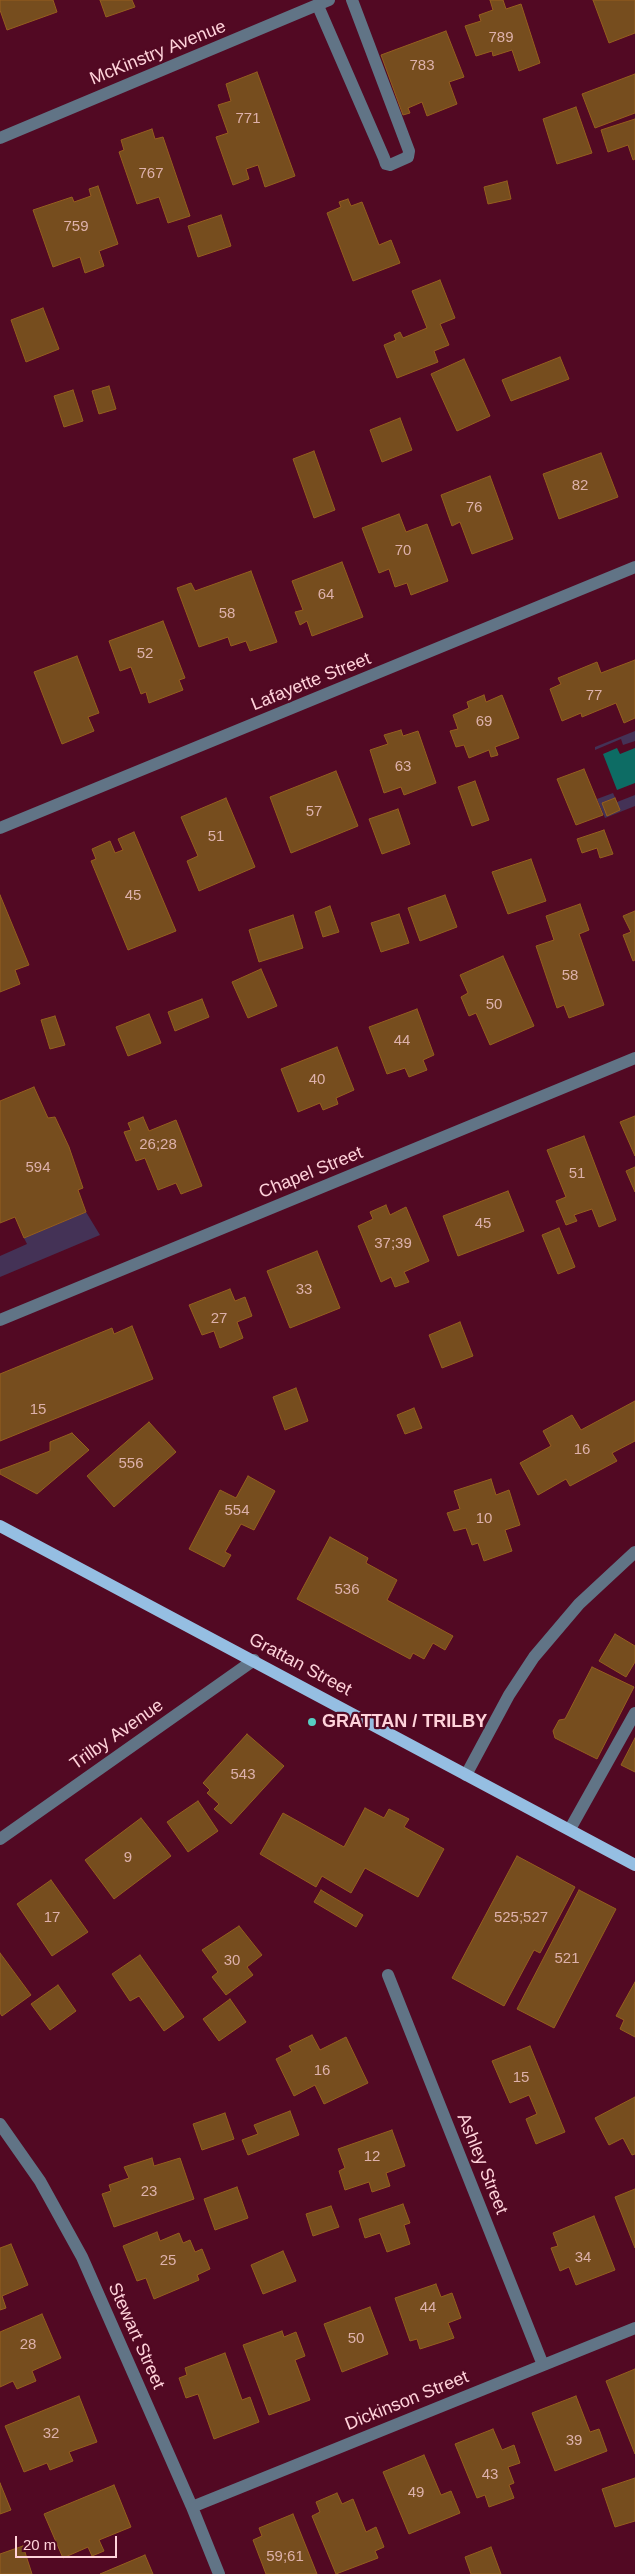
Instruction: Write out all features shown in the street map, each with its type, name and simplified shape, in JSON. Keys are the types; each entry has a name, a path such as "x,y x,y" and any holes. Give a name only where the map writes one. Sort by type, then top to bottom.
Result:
{"main road":[{"name":"Grattan Street","path":"0,1526 635,1865"}],"street":[{"path":"316,4 386,164 390,165 408,157 409,151 352,0"},
{"name":"McKinstry Avenue","path":"0,138 316,4"},
{"name":"Lafayette Street","path":"0,828 635,567"},
{"name":"Chapel Street","path":"0,1320 635,1058"},
{"path":"466,1774 509,1695 534,1657 579,1604 635,1552"},
{"name":"Trilby Avenue","path":"0,1839 254,1660"},
{"path":"570,1829 635,1714"},
{"name":"Ashley Street","path":"388,1975 543,2365"},
{"name":"Stewart Street","path":"0,2124 40,2181 82,2257 192,2507 219,2574"},
{"name":"Dickinson Street","path":"192,2507 635,2328"}],"shaded area":[{"path":"635,731 635,741 623,745 621,739 595,750 595,747"},
{"path":"613,793 617,802 635,795 635,806 605,818 597,799"},
{"path":"86,1212 100,1235 0,1277 0,1256 27,1244 24,1238"}],"water":[{"path":"617,748 620,754 635,748 635,783 617,790 603,754"}],"building":[{"path":"0,0 53,0 57,12 7,30 0,10"},
{"path":"100,0 132,0 135,7 106,17"},
{"path":"490,0 503,0 506,9 521,4 540,63 519,71 512,50 493,56 492,51 476,56 465,26 481,21 479,15 493,10"},
{"path":"593,0 635,0 635,33 609,43"},
{"path":"446,31 464,77 449,82 457,104 427,116 422,102 408,108 410,113 403,115 381,55"},
{"path":"257,72 295,176 265,187 258,165 246,169 249,179 233,185 216,137 228,133 218,105 231,101 226,84"},
{"path":"635,74 635,113 595,128 582,94"},
{"path":"576,107 592,153 557,164 543,119"},
{"path":"635,119 635,159 633,160 628,145 608,152 601,130"},
{"path":"152,129 155,139 163,137 190,216 168,223 159,197 137,204 119,152 124,150 121,140"},
{"path":"507,181 511,199 488,204 484,187"},
{"path":"98,186 118,244 99,251 104,266 85,273 80,257 53,267 33,210 72,197 74,202 91,196 89,189"},
{"path":"348,199 351,206 362,202 379,245 391,240 400,263 353,281 327,213 341,207 339,202"},
{"path":"221,215 231,246 198,257 188,226"},
{"path":"440,280 455,318 440,324 449,345 434,351 438,362 397,378 384,345 396,340 394,335 400,332 403,338 427,328 412,291"},
{"path":"43,308 59,349 26,362 11,320"},
{"path":"560,357 569,379 511,401 502,380"},
{"path":"464,359 490,416 457,431 431,374"},
{"path":"109,386 116,409 99,414 92,391"},
{"path":"73,390 83,421 64,427 54,396"},
{"path":"400,418 412,450 382,462 370,430"},
{"path":"314,451 335,510 314,518 293,459"},
{"path":"601,453 618,497 559,519 543,474"},
{"path":"490,476 513,539 472,554 460,522 452,526 441,495"},
{"path":"399,514 406,532 427,524 448,581 411,595 407,583 395,587 389,569 379,573 362,528"},
{"path":"342,562 363,617 312,636 307,621 300,625 295,612 303,610 292,581"},
{"path":"251,571 277,642 250,651 246,641 231,646 228,637 199,647 177,588 191,583 195,591"},
{"path":"163,621 185,678 179,680 183,690 149,703 146,692 141,694 131,667 120,671 109,641"},
{"path":"77,656 99,713 88,717 94,731 62,744 34,672"},
{"path":"635,660 635,718 624,723 616,703 582,717 581,713 562,721 550,689 561,684 558,678 597,662 601,673"},
{"path":"484,695 486,702 502,695 519,738 495,747 498,755 491,757 489,750 469,758 464,745 456,747 450,731 458,729 453,715 469,708 467,702"},
{"path":"401,730 403,736 418,731 436,783 404,795 401,787 384,793 370,750 388,744 384,735"},
{"path":"584,769 603,815 576,825 557,779"},
{"path":"336,771 358,826 291,853 270,797"},
{"path":"475,781 489,820 472,826 458,787"},
{"path":"226,798 255,867 199,891 187,861 198,856 181,817"},
{"path":"615,798 620,810 607,816 602,803"},
{"path":"398,809 410,844 382,854 369,819"},
{"path":"604,830 613,854 600,858 597,848 582,853 577,839"},
{"path":"134,832 176,931 128,950 91,861 96,859 92,849 110,841 115,853 123,850 118,839"},
{"path":"531,859 546,901 508,914 492,872"},
{"path":"0,895 29,965 15,970 20,984 0,992"},
{"path":"445,895 457,927 420,941 408,908"},
{"path":"580,904 589,930 579,934 604,1005 569,1018 564,1005 557,1008 536,946 554,940 546,916"},
{"path":"330,906 339,932 323,937 315,912"},
{"path":"635,911 635,960 633,961 623,935 631,932 623,916"},
{"path":"399,914 409,943 381,952 371,923"},
{"path":"293,915 303,948 259,962 249,930"},
{"path":"503,956 534,1026 490,1045 476,1013 469,1016 461,997 468,993 460,975"},
{"path":"261,969 277,1006 248,1018 232,982"},
{"path":"202,999 209,1017 175,1031 168,1012"},
{"path":"417,1009 434,1055 423,1060 427,1070 409,1077 405,1068 387,1074 369,1027"},
{"path":"149,1014 161,1043 128,1056 116,1027"},
{"path":"55,1016 65,1045 50,1049 41,1020"},
{"path":"337,1047 354,1090 336,1098 338,1104 323,1110 320,1103 298,1112 281,1069"},
{"path":"34,1087 48,1118 55,1117 69,1147 83,1188 78,1190 86,1212 24,1238 15,1217 0,1223 0,1101"},
{"path":"635,1116 635,1156 620,1122"},
{"path":"143,1117 149,1131 176,1120 202,1186 181,1194 176,1183 158,1190 145,1158 136,1161 124,1132 131,1130 128,1123"},
{"path":"584,1136 616,1220 599,1227 592,1209 574,1215 577,1221 566,1225 556,1201 566,1197 547,1150"},
{"path":"635,1167 635,1192 626,1171"},
{"path":"508,1191 524,1231 458,1256 443,1216"},
{"path":"386,1205 390,1215 406,1207 429,1261 404,1272 409,1282 395,1287 391,1277 381,1282 358,1226 373,1219 370,1212"},
{"path":"559,1228 575,1267 558,1274 542,1235"},
{"path":"317,1251 340,1308 290,1328 267,1271"},
{"path":"230,1289 235,1301 245,1297 252,1316 237,1322 243,1338 220,1348 214,1331 202,1335 189,1305"},
{"path":"460,1322 473,1356 442,1368 429,1335"},
{"path":"132,1326 153,1379 0,1441 0,1374 112,1328 114,1334"},
{"path":"296,1388 308,1421 285,1430 273,1397"},
{"path":"635,1401 635,1441 612,1453 617,1461 570,1486 566,1479 538,1495 520,1463 551,1446 543,1431 572,1415 581,1430"},
{"path":"414,1408 422,1428 405,1434 397,1415"},
{"path":"149,1422 176,1452 114,1507 87,1476"},
{"path":"72,1433 89,1450 37,1494 0,1474 0,1470 50,1451 50,1442"},
{"path":"248,1476 275,1491 254,1530 241,1524 225,1552 231,1555 224,1567 189,1549 220,1490 236,1498"},
{"path":"491,1479 496,1495 509,1490 520,1525 505,1530 512,1551 484,1561 478,1543 472,1545 466,1528 454,1531 447,1513 460,1509 454,1491"},
{"path":"330,1537 368,1558 366,1563 397,1580 387,1600 453,1636 445,1650 433,1643 424,1659 413,1653 410,1659 297,1599"},
{"path":"615,1634 635,1646 635,1662 626,1677 599,1661"},
{"path":"592,1667 634,1687 597,1759 555,1738 553,1731 559,1720 565,1719"},
{"path":"247,1734 284,1766 231,1824 214,1809 219,1804 207,1793 210,1790 203,1783"},
{"path":"635,1738 635,1772 621,1765"},
{"path":"198,1801 218,1831 188,1852 167,1822"},
{"path":"365,1808 384,1818 389,1809 409,1819 404,1827 444,1849 418,1897 365,1868 351,1893 322,1876 316,1887 260,1854 283,1813 344,1847"},
{"path":"141,1818 171,1856 114,1899 85,1860"},
{"path":"517,1856 575,1887 540,1953 534,1950 504,2006 452,1978"},
{"path":"51,1880 88,1932 52,1956 17,1904"},
{"path":"321,1890 363,1915 356,1927 314,1902"},
{"path":"579,1890 616,1909 554,2028 517,2009"},
{"path":"239,1926 262,1955 247,1967 253,1975 226,1995 212,1977 218,1972 202,1950"},
{"path":"0,1953 31,1995 2,2016 0,2013"},
{"path":"140,1955 184,2017 164,2031 139,1996 130,2001 112,1974"},
{"path":"635,1982 635,2037 620,2029 624,2020 616,2016"},
{"path":"58,1985 76,2011 50,2030 31,2004"},
{"path":"230,1999 246,2022 219,2041 203,2019"},
{"path":"312,2035 320,2050 346,2037 368,2083 324,2104 315,2085 294,2096 276,2059 292,2051 289,2046"},
{"path":"530,2046 565,2132 536,2144 526,2119 537,2114 529,2095 510,2103 492,2061"},
{"path":"635,2097 635,2154 632,2155 623,2138 609,2145 595,2118"},
{"path":"290,2111 299,2135 248,2155 242,2140 258,2134 254,2125"},
{"path":"225,2113 234,2139 202,2150 193,2124"},
{"path":"392,2130 405,2166 386,2173 390,2186 372,2192 369,2182 345,2190 339,2171 345,2168 338,2149"},
{"path":"152,2158 154,2166 180,2158 194,2199 114,2227 102,2194 111,2191 109,2185 129,2178 124,2167"},
{"path":"237,2187 248,2218 215,2230 204,2199"},
{"path":"635,2189 635,2248 615,2197"},
{"path":"403,2204 410,2223 404,2225 410,2244 387,2252 380,2233 365,2238 359,2219"},
{"path":"331,2206 339,2227 313,2236 306,2214"},
{"path":"594,2216 615,2270 576,2285 569,2267 560,2271 551,2248 558,2246 553,2233"},
{"path":"157,2232 160,2241 179,2233 183,2243 190,2240 195,2252 202,2249 210,2269 197,2275 199,2280 154,2299 146,2278 137,2281 123,2246"},
{"path":"11,2244 28,2285 2,2296 6,2308 0,2310 0,2248"},
{"path":"283,2251 296,2281 263,2294 251,2265"},
{"path":"436,2284 441,2297 452,2293 461,2318 448,2323 454,2338 420,2349 417,2339 410,2341 395,2298"},
{"path":"370,2307 388,2354 342,2372 324,2324"},
{"path":"42,2314 61,2358 32,2371 36,2381 17,2389 13,2381 0,2387 0,2332"},
{"path":"282,2331 284,2337 296,2332 305,2356 295,2360 310,2400 269,2415 243,2345"},
{"path":"225,2353 242,2400 250,2397 259,2422 214,2439 198,2394 186,2398 179,2378 187,2375 185,2368"},
{"path":"635,2369 635,2454 606,2381"},
{"path":"79,2396 97,2442 69,2452 73,2461 50,2470 47,2463 24,2472 5,2426"},
{"path":"576,2396 590,2432 599,2429 607,2451 555,2471 532,2413"},
{"path":"493,2429 502,2450 514,2445 520,2463 508,2467 514,2483 509,2485 514,2498 489,2507 485,2495 477,2498 455,2444"},
{"path":"424,2455 441,2495 451,2491 460,2513 409,2534 383,2472"},
{"path":"635,2478 635,2521 615,2527 602,2489"},
{"path":"0,2483 11,2510 0,2514"},
{"path":"114,2485 131,2527 99,2540 104,2551 92,2556 88,2547 63,2558 44,2514"},
{"path":"337,2493 342,2504 353,2499 366,2532 376,2527 384,2547 375,2551 378,2558 336,2574 312,2516 320,2512 316,2502"},
{"path":"293,2514 317,2574 266,2574 253,2540 262,2536 259,2528"},
{"path":"23,2546 32,2574 0,2574 0,2554"},
{"path":"491,2547 501,2574 471,2574 465,2557"},
{"path":"145,2555 153,2574 100,2574"}],"place":[{"name":"GRATTAN / TRILBY","path":"312,1722"}]}
